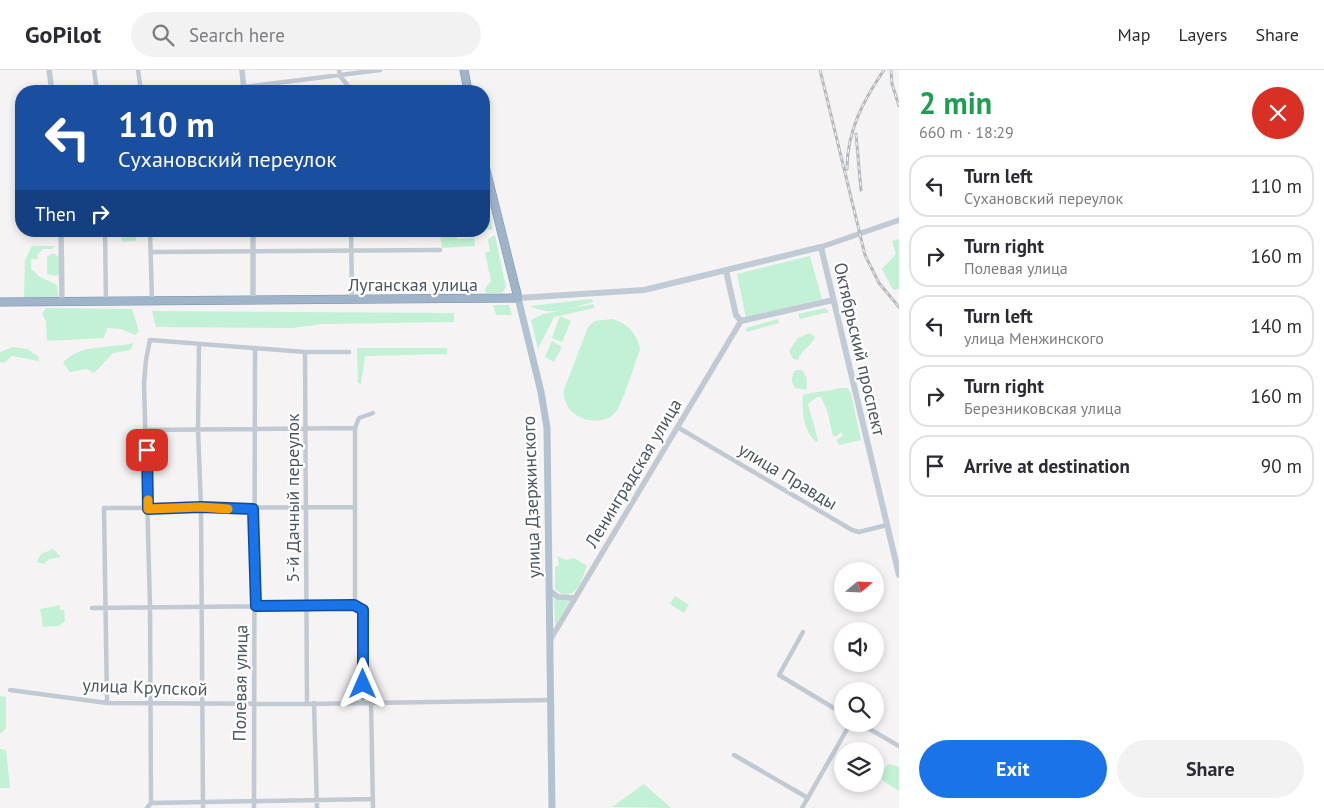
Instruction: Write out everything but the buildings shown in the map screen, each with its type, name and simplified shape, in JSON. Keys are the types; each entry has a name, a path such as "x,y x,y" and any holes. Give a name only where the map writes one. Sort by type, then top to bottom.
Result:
{"highway":[{"path":"464,70 467,85"},
{"name":"улица Дзержинского","path":"490,187 518,298"},
{"name":"Луганская улица","path":"0,302 518,298"}],"main road":[{"name":"Луганская улица","path":"518,298 628,293 821,247"},
{"name":"Октябрьский проспект","path":"821,247 899,575"},
{"path":"726,271 736,315 741,321 833,300"},
{"name":"улица Дзержинского","path":"518,298 541,392 547,428 552,808"}],"street":[{"path":"48,70 51,85"},
{"path":"94,70 96,85"},
{"path":"138,70 140,85"},
{"path":"242,70 244,85"},
{"path":"268,85 339,73 380,70"},
{"path":"339,73 348,85"},
{"path":"821,247 899,220"},
{"path":"61,237 62,301"},
{"path":"105,237 106,302"},
{"path":"150,237 152,300"},
{"path":"253,237 253,300"},
{"path":"351,237 352,300"},
{"path":"151,252 440,250"},
{"name":"Ленинградская улица","path":"550,640 679,428 741,321"},
{"path":"147,808 151,803 150,607 147,430 144,383 150,340 255,349 349,352"},
{"path":"199,344 198,430 201,507 200,704 202,808"},
{"name":"Полевая улица","path":"254,808 256,606 253,509 255,349"},
{"name":"5-й Дачный переулок","path":"305,352 307,704"},
{"path":"354,605 354,428 359,418 373,413"},
{"path":"147,430 354,428"},
{"name":"улица Правды","path":"679,428 852,530 859,532 887,525"},
{"path":"107,704 104,508 201,507 253,509 354,507"},
{"path":"549,590 558,597 575,598"},
{"path":"92,608 354,605 363,610 363,702"},
{"path":"803,632 779,675 834,708"},
{"name":"улица Крупской","path":"10,690 107,704 307,704 551,700"},
{"path":"372,702 373,808"},
{"path":"314,703 317,808"},
{"path":"802,808 845,732"},
{"path":"875,732 899,746"},
{"path":"734,755 808,798"},
{"path":"151,803 373,799"}],"green space":[{"path":"490,216 493,230 490,230"},
{"path":"495,235 506,287 502,293 486,293 485,289 491,281 485,253 490,251 488,239"},
{"path":"122,237 136,237 136,241 122,242"},
{"path":"440,237 474,238 475,246 442,248"},
{"path":"899,239 899,289 893,290 882,269 896,254 892,241"},
{"path":"32,246 56,246 52,249 43,249 37,255 38,259 31,259 31,269 40,277 57,285 58,297 24,297 25,260"},
{"path":"53,253 59,257 59,274 55,276 47,274 47,257"},
{"path":"810,256 822,299 746,318 737,274"},
{"path":"592,299 593,302 554,311 546,311 530,306"},
{"path":"594,304 594,308 554,317 538,349 531,320 543,314"},
{"path":"493,305 509,305 512,315 496,315"},
{"path":"46,308 132,309 139,331 135,335 121,329 107,328 104,338 47,341 46,321 42,314"},
{"path":"826,308 829,312 800,319 798,314"},
{"path":"152,311 454,313 454,322 323,324 292,328 156,327"},
{"path":"560,316 571,321 562,342 552,338"},
{"path":"612,319 622,323 631,330 637,339 640,350 625,393 614,414 606,419 596,421 575,414 569,408 564,398 564,390 588,327 595,321"},
{"path":"778,319 779,323 747,332 746,328"},
{"path":"810,333 815,337 801,353 798,360 793,359 789,351 798,338"},
{"path":"552,341 562,347 554,362 545,357"},
{"path":"134,343 130,350 113,353 94,373 86,369 70,372 63,363 78,352 86,349"},
{"path":"13,347 27,349 38,356 39,361 12,356 4,363 0,362 0,352"},
{"path":"357,348 447,348 447,354 365,356 361,384 358,383"},
{"path":"795,370 802,370 804,373 807,380 806,390 795,388 792,379"},
{"path":"847,388 851,393 861,440 839,445 836,440 843,436 841,432 837,436 833,436 827,410 821,397 817,397 808,404 817,442 806,428 803,395"},
{"path":"53,549 61,557 49,559 44,564 37,562 41,554"},
{"path":"557,556 566,560 574,558 587,566 579,585 568,595 563,595 555,589 555,567 559,565"},
{"path":"675,596 689,605 684,613 670,604"},
{"path":"554,598 570,600 556,624 555,623"},
{"path":"60,605 60,610 64,610 65,621 59,626 43,627 40,609"},
{"path":"0,696 6,697 6,729 0,734"},
{"path":"0,749 6,750 10,788 0,788"},
{"path":"889,764 899,767 899,791 884,781 884,769"},
{"path":"644,784 671,808 612,807"}],"railway":[{"path":"820,70 865,255 879,283 899,307"},
{"path":"847,169 853,129 869,93 884,70"},
{"path":"891,70 892,84 899,106"},
{"path":"856,134 861,190"}],"slow traffic":[{"path":"148,500 148,509 201,507 228,509"}],"route":[{"path":"147,450 148,509 201,507 253,509 256,606 354,605 363,610 363,684"}]}
